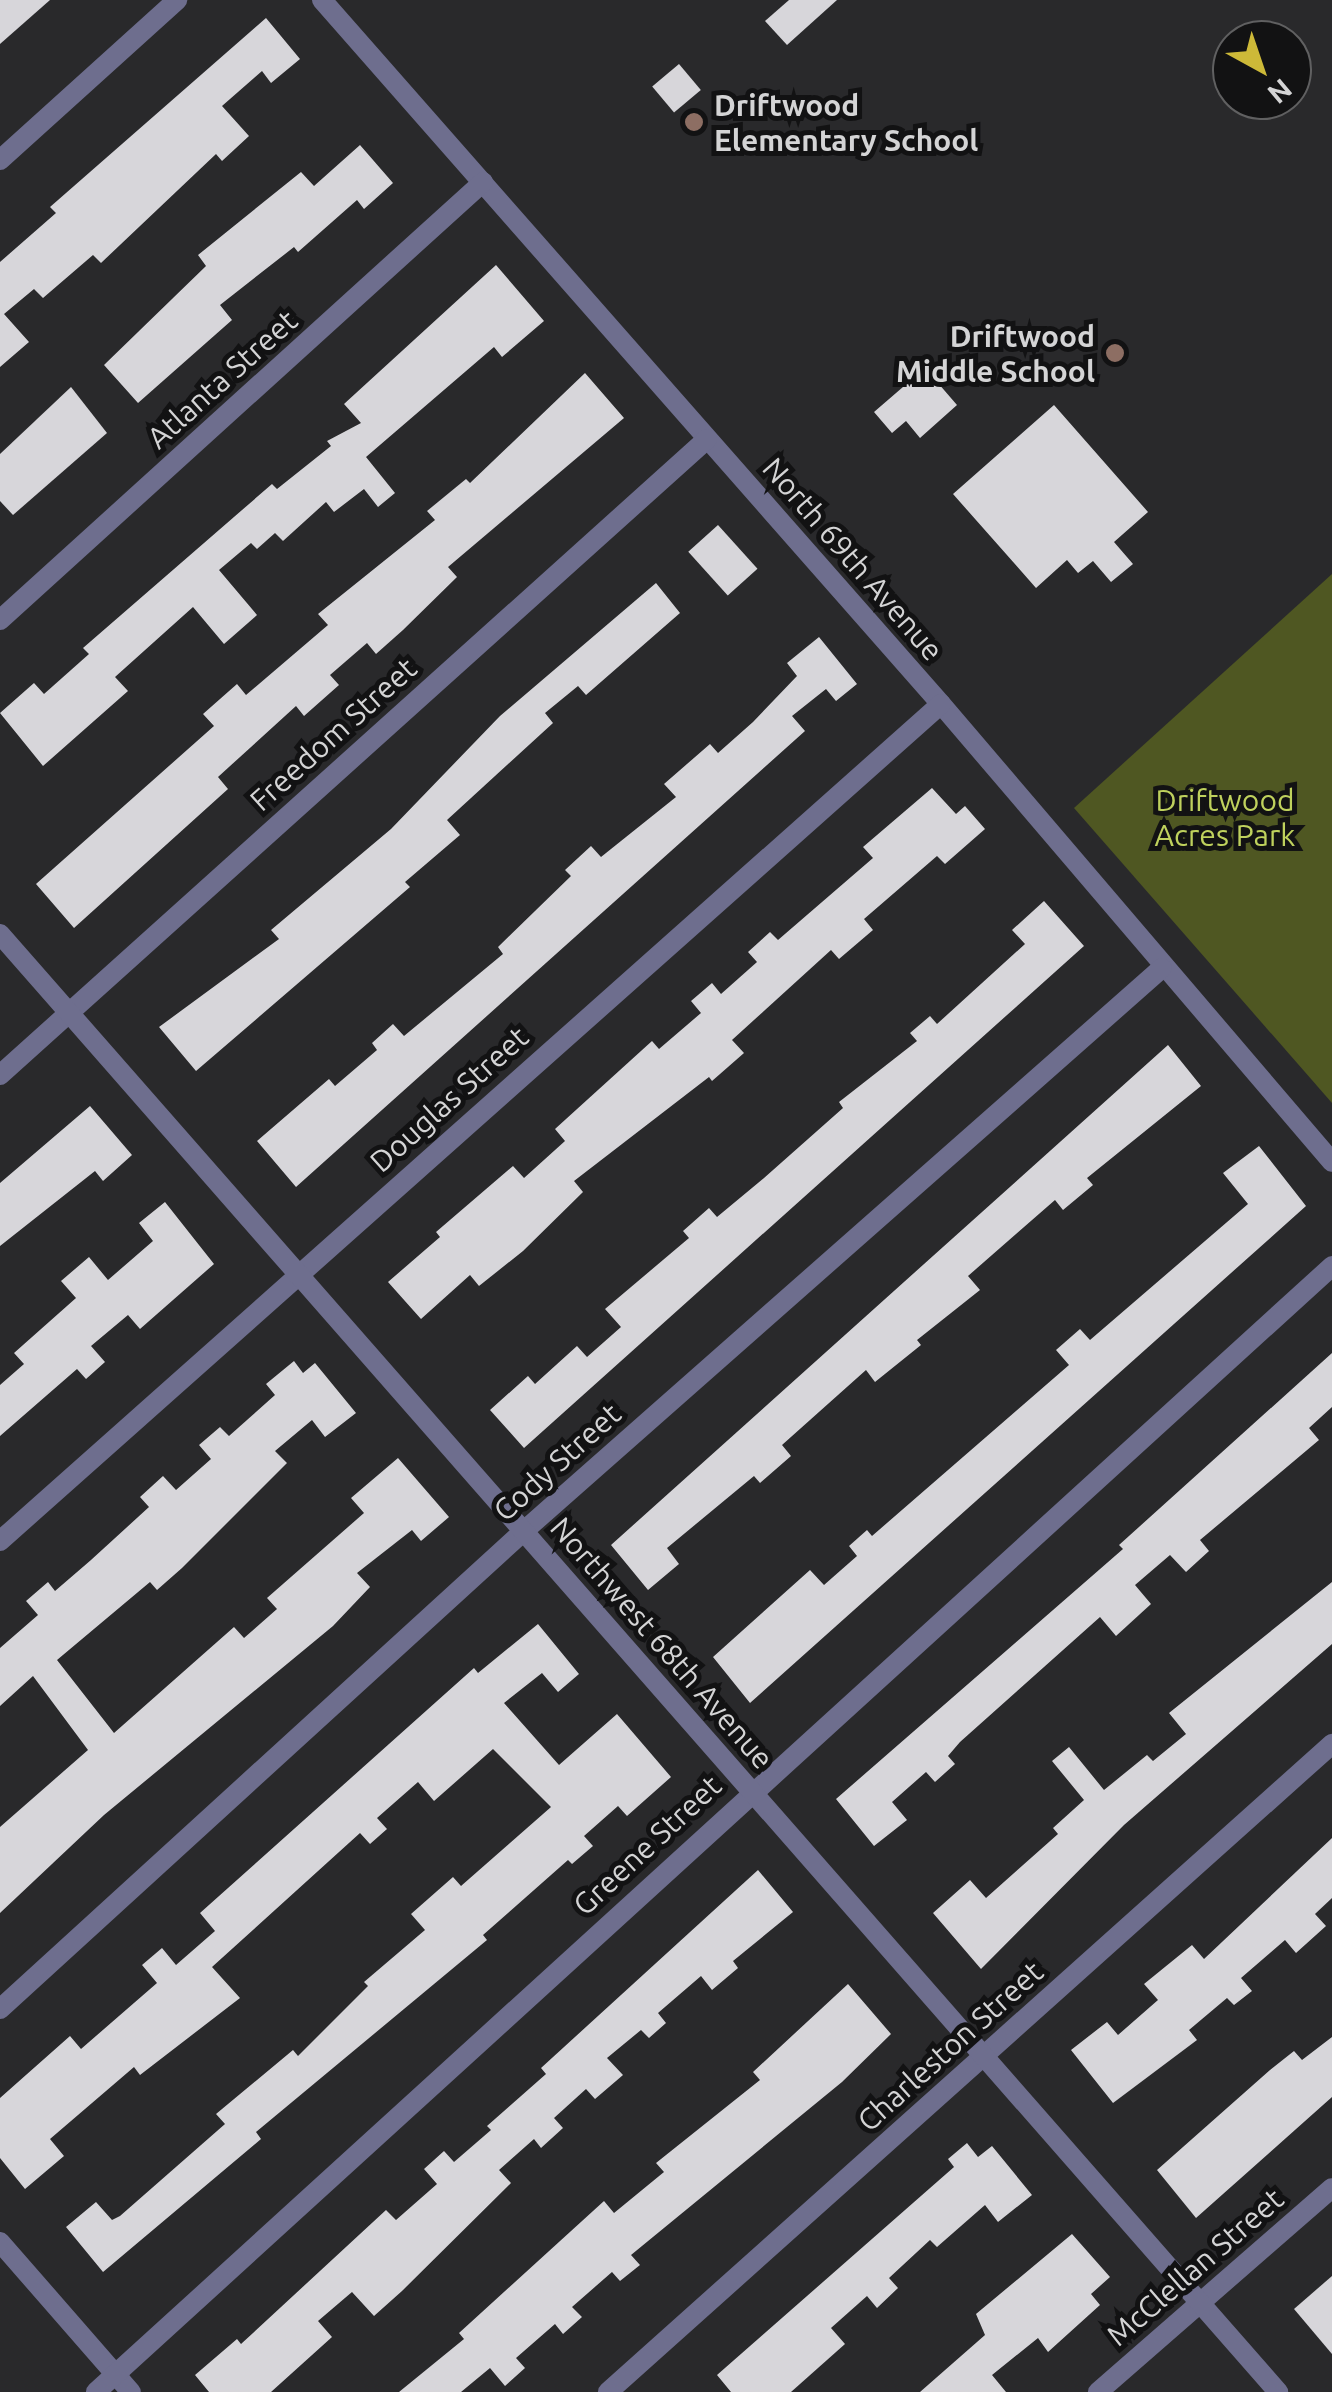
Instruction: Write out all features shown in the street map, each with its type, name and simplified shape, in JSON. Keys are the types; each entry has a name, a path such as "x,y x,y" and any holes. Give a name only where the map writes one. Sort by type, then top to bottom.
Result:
{"street":[{"path":"0,160 177,0"},
{"name":"North 69th Avenue","path":"322,0 941,704 1162,968 1332,1162"},
{"name":"Atlanta Street","path":"0,620 484,182"},
{"name":"Freedom Street","path":"0,1075 707,439"},
{"name":"Douglas Street","path":"0,1542 941,704"},
{"name":"Northwest 68th Avenue","path":"0,934 300,1272 981,2058 1278,2392"},
{"name":"Cody Street","path":"0,2009 525,1530 1162,968"},
{"name":"Greene Street","path":"96,2392 750,1790 1332,1266"},
{"name":"Charleston Street","path":"608,2392 1332,1744"},
{"name":"McClellan Street","path":"1098,2392 1332,2188"},
{"path":"0,2242 131,2392"}],"green space":[{"name":"Driftwood Acres Park","path":"1332,574 1332,1103 1074,808"}],"building":[{"path":"0,0 50,0 0,44"},
{"path":"789,0 837,0 787,45 765,21"},
{"path":"266,18 300,59 271,83 262,71 222,106 249,136 222,161 216,154 101,263 93,255 43,298 34,289 4,314 29,342 0,367 0,262 56,213 50,207"},
{"path":"679,64 701,90 674,113 652,86"},
{"path":"360,145 393,183 364,209 357,200 298,252 294,247 220,305 232,320 138,403 104,365 206,266 198,255 301,172 314,186"},
{"path":"496,265 544,321 502,357 494,347 366,457 395,493 378,507 364,489 334,512 326,502 283,541 275,533 257,549 251,543 219,570 257,615 224,644 193,607 115,677 128,691 43,766 0,713 34,683 44,694 89,654 83,648 272,484 277,489 331,446 327,441 361,423 344,404"},
{"path":"925,368 957,405 920,438 906,421 892,433 874,412"},
{"path":"585,373 624,418 448,567 457,577 376,654 367,643 330,675 339,685 304,716 296,706 218,777 228,789 74,928 36,884 214,726 203,714 237,684 246,695 328,625 318,614 435,520 427,511 466,479 470,483"},
{"path":"71,387 107,433 13,515 0,501 0,454"},
{"path":"1054,405 1148,512 1114,542 1133,564 1111,582 1093,561 1078,573 1067,560 1036,588 953,494"},
{"path":"718,525 757,569 728,596 688,552"},
{"path":"656,583 680,613 586,695 578,686 545,713 553,723 447,820 460,835 405,882 410,887 196,1071 159,1027 279,939 271,930 391,829 500,716"},
{"path":"819,637 857,684 836,701 826,689 792,716 805,731 296,1187 257,1141 329,1079 335,1086 377,1050 372,1043 393,1024 404,1036 503,954 498,947 571,876 565,870 591,846 601,857 676,797 664,784 710,744 718,753 753,722 797,676 787,663"},
{"path":"932,788 956,814 965,806 985,829 945,864 937,856 864,919 873,930 839,959 831,950 732,1040 744,1053 712,1081 709,1077 574,1181 583,1192 523,1251 479,1286 470,1275 421,1319 388,1282 440,1237 436,1232 513,1166 524,1178 565,1141 555,1129 652,1041 659,1049 701,1013 691,1001 712,983 721,994 757,962 748,952 770,932 778,940 873,858 863,847"},
{"path":"1044,901 1084,946 524,1448 490,1410 528,1376 535,1384 577,1346 587,1357 621,1327 605,1309 689,1238 683,1231 709,1208 717,1217 843,1108 839,1102 917,1041 910,1033 930,1016 937,1024 1025,944 1012,930"},
{"path":"1168,1045 1201,1086 1087,1178 1093,1185 1063,1210 1055,1200 968,1276 980,1290 917,1340 921,1345 875,1382 866,1370 782,1445 791,1456 760,1483 754,1476 667,1548 679,1564 648,1590 611,1545"},
{"path":"90,1106 132,1155 103,1181 95,1171 0,1246 0,1183"},
{"path":"1259,1146 1306,1206 750,1703 713,1657 810,1570 824,1585 857,1556 849,1546 867,1530 872,1536 1069,1365 1056,1350 1080,1329 1090,1340 1248,1204 1223,1173"},
{"path":"165,1202 214,1264 140,1329 128,1315 91,1346 105,1362 86,1379 77,1369 0,1436 0,1385 24,1364 14,1353 76,1298 61,1281 89,1257 108,1280 153,1241 139,1223"},
{"path":"1332,1353 1332,1407 1309,1428 1319,1440 1200,1540 1209,1551 1186,1572 1170,1555 1135,1585 1151,1604 1116,1636 1100,1617 960,1742 948,1756 955,1764 935,1782 926,1772 892,1802 907,1820 874,1846 836,1799 1123,1549 1119,1545"},
{"path":"294,1361 303,1373 315,1363 356,1413 325,1437 312,1420 275,1451 287,1463 182,1568 157,1590 150,1582 57,1660 114,1733 234,1627 244,1638 277,1609 267,1598 364,1513 351,1498 398,1458 449,1517 421,1541 412,1530 357,1573 370,1587 333,1626 104,1815 0,1913 0,1827 88,1750 33,1676 0,1706 0,1648 38,1615 26,1601 48,1582 55,1591 91,1560 149,1507 140,1497 163,1476 176,1490 211,1459 199,1445 220,1427 229,1436 275,1395 266,1384"},
{"path":"1332,1582 1332,1644 1124,1825 981,1969 933,1913 970,1880 986,1898 1058,1834 1053,1828 1084,1800 1052,1761 1069,1747 1104,1790 1147,1755 1153,1761 1186,1734 1169,1713"},
{"path":"538,1624 579,1674 558,1692 542,1673 504,1703 559,1765 617,1714 671,1777 627,1816 618,1806 584,1836 593,1846 572,1864 568,1860 483,1935 487,1940 256,2132 261,2139 103,2272 66,2227 96,2202 112,2220 120,2216 225,2124 216,2114 293,2050 298,2056 368,1986 364,1982 425,1930 411,1914 453,1877 461,1886 551,1807 493,1749 434,1801 418,1782 377,1818 387,1829 370,1844 360,1833 212,1967 240,1998 140,2075 134,2067 50,2139 64,2156 25,2189 0,2158 0,2098 70,2036 81,2049 157,1983 142,1965 162,1948 176,1965 215,1931 200,1913 474,1668 478,1673"},
{"path":"1332,1838 1332,1898 1315,1914 1326,1926 1296,1953 1285,1940 1241,1978 1252,1991 1234,2005 1227,1998 1189,2030 1197,2040 1113,2103 1071,2050 1107,2022 1118,2035 1158,2000 1144,1984 1192,1945 1204,1959"},
{"path":"758,1870 793,1912 733,1961 738,1968 712,1990 701,1976 658,2013 666,2023 649,2038 641,2030 607,2058 623,2075 595,2099 586,2089 554,2118 563,2128 541,2148 534,2139 499,2170 511,2183 402,2291 374,2316 352,2292 318,2321 332,2337 271,2392 209,2392 195,2375 237,2339 241,2344 386,2210 396,2220 437,2184 424,2169 444,2151 454,2162 491,2130 487,2126 546,2074 541,2068"},
{"path":"848,1984 891,2034 842,2082 631,2255 640,2265 620,2281 612,2272 572,2307 582,2317 563,2334 555,2324 516,2358 525,2368 505,2386 490,2368 461,2392 399,2392 464,2339 459,2333 604,2201 614,2213 664,2172 656,2163 760,2080 753,2072"},
{"path":"1332,2037 1332,2097 1196,2218 1157,2170 1294,2051 1302,2060"},
{"path":"967,2143 978,2157 992,2146 1032,2195 998,2222 985,2205 937,2247 930,2240 889,2278 898,2288 877,2308 867,2296 831,2328 845,2344 791,2392 731,2392 717,2375 954,2167 948,2159"},
{"path":"1072,2234 1110,2277 1091,2294 1100,2305 1048,2352 1038,2338 992,2375 1006,2392 920,2392 985,2335 976,2314"},
{"path":"1332,2276 1332,2354 1294,2309"}],"place":[{"name":"Driftwood Elementary School","path":"694,122"},
{"name":"Driftwood Middle School","path":"1115,353"}]}
